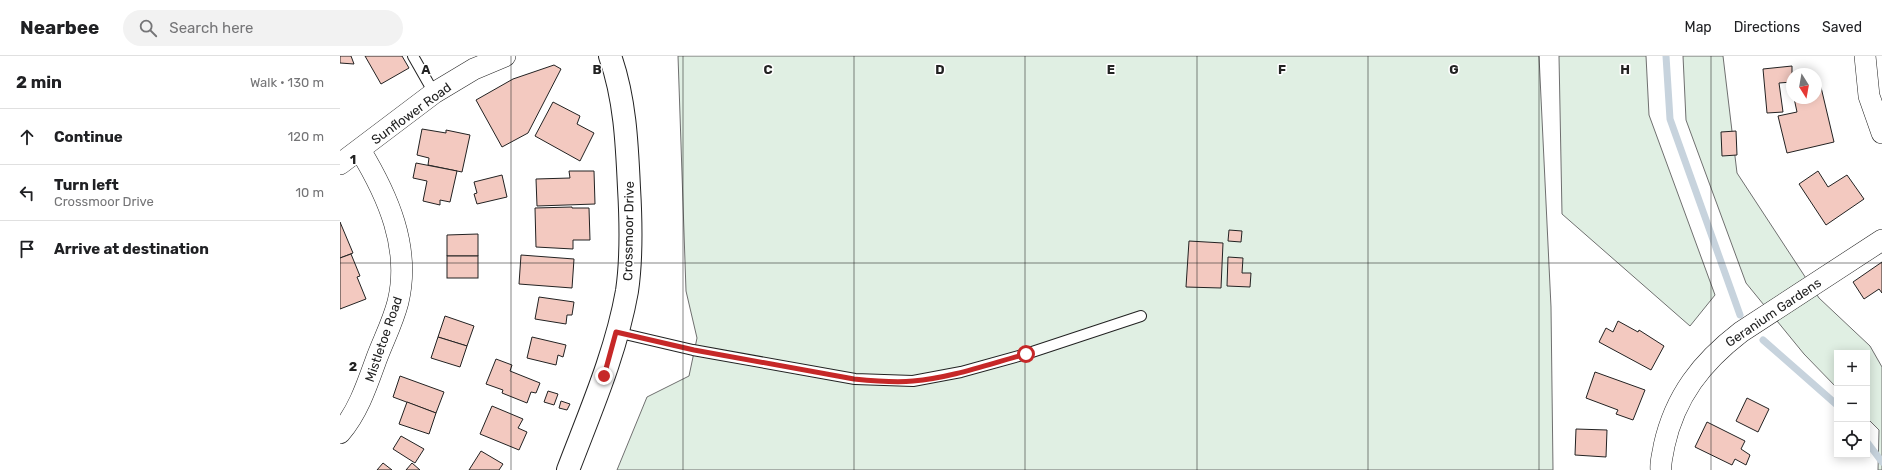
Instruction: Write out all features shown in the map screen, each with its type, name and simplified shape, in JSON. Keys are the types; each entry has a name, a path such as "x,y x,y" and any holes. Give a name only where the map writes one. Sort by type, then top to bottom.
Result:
{"street":[{"name":"Sunflower Road","path":"340,164 434,92 474,69 505,56"},
{"name":"Crossmoor Drive","path":"568,470 604,376 626,291 631,219 625,128 620,89 610,56"},
{"path":"1865,56 1869,96 1882,133"},
{"name":"Mistletoe Road","path":"340,433 362,399 398,303 403,271 400,242 391,210 378,179 360,150"},
{"name":"Geranium Gardens","path":"1661,470 1667,432 1681,397 1701,367 1721,347 1741,332 1882,240"}],"lane":[{"path":"413,56 434,92"},
{"path":"616,332 694,350 854,379 913,381 961,372 1026,354 1141,316"}],"green space":[{"path":"678,56 1539,56 1551,307 1553,470 617,470 647,397 689,376 697,338 686,291"},
{"path":"1559,56 1646,56 1649,115 1715,295 1690,326 1562,214"},
{"path":"1683,56 1723,56 1737,173 1819,298 1870,346 1882,367 1882,470 1878,470 1879,430 1870,421 1870,350 1834,350 1834,385 1804,354 1746,283 1686,120"}],"building":[{"path":"340,56 351,56 354,64 340,63"},
{"path":"365,56 402,56 409,68 381,84"},
{"path":"554,65 561,69 528,133 502,147 476,100 513,79"},
{"path":"1792,66 1792,68 1786,68 1786,82 1779,83 1783,112 1767,113 1763,69"},
{"path":"1822,91 1834,142 1787,153 1778,116 1797,112 1795,104 1822,104"},
{"path":"553,102 580,116 577,124 594,133 580,161 535,136"},
{"path":"422,129 446,133 446,130 470,135 462,172 428,165 429,158 417,155"},
{"path":"1736,131 1737,155 1722,156 1721,132"},
{"path":"416,163 457,171 450,202 440,200 440,205 423,201 427,181 413,178"},
{"path":"569,171 594,171 595,204 537,206 536,179 570,178"},
{"path":"1818,171 1828,187 1847,175 1864,199 1826,225 1799,184"},
{"path":"502,175 507,197 477,204 474,194 477,193 474,182"},
{"path":"535,208 589,208 590,240 573,240 573,249 536,247"},
{"path":"340,222 353,253 340,258"},
{"path":"1229,230 1242,231 1241,242 1228,241"},
{"path":"478,234 478,256 447,256 447,235"},
{"path":"1189,241 1223,243 1221,288 1186,287"},
{"path":"351,254 360,276 357,277 366,299 340,309 340,258"},
{"path":"521,255 574,259 572,288 519,284"},
{"path":"447,256 478,256 478,278 447,278"},
{"path":"1228,257 1243,258 1242,273 1251,273 1250,287 1227,286"},
{"path":"1882,262 1882,293 1879,289 1864,299 1853,282"},
{"path":"539,297 574,302 572,315 567,315 566,324 535,319"},
{"path":"445,316 474,326 467,346 438,337"},
{"path":"1618,321 1638,332 1639,330 1664,346 1651,370 1599,342 1606,328 1613,332"},
{"path":"438,337 467,346 460,367 431,358"},
{"path":"532,337 566,345 563,357 558,355 556,365 527,358"},
{"path":"496,359 512,365 510,371 540,383 536,393 531,392 527,403 502,393 503,390 486,384"},
{"path":"1595,372 1645,390 1633,420 1616,414 1618,410 1586,398"},
{"path":"400,376 444,392 436,413 393,397"},
{"path":"548,391 558,394 554,405 544,402"},
{"path":"1747,398 1769,409 1758,432 1736,421"},
{"path":"561,401 570,404 567,410 559,408"},
{"path":"407,402 436,413 429,434 399,424"},
{"path":"492,406 523,419 518,428 527,432 519,450 480,434"},
{"path":"1707,422 1745,441 1741,449 1750,455 1746,465 1735,459 1732,465 1695,447"},
{"path":"1576,429 1607,430 1606,457 1575,455"},
{"path":"401,436 424,449 415,463 393,449"},
{"path":"481,451 503,464 499,470 469,470"},
{"path":"383,463 392,470 377,470"},
{"path":"412,463 420,470 406,470"}],"waterway":[{"path":"1666,56 1670,119 1740,315"},
{"path":"1763,340 1834,402"},
{"path":"1870,446 1882,462"}],"route":[{"path":"604,376 616,332 694,350 854,379 880,381 913,381 961,372 1026,354"}]}
